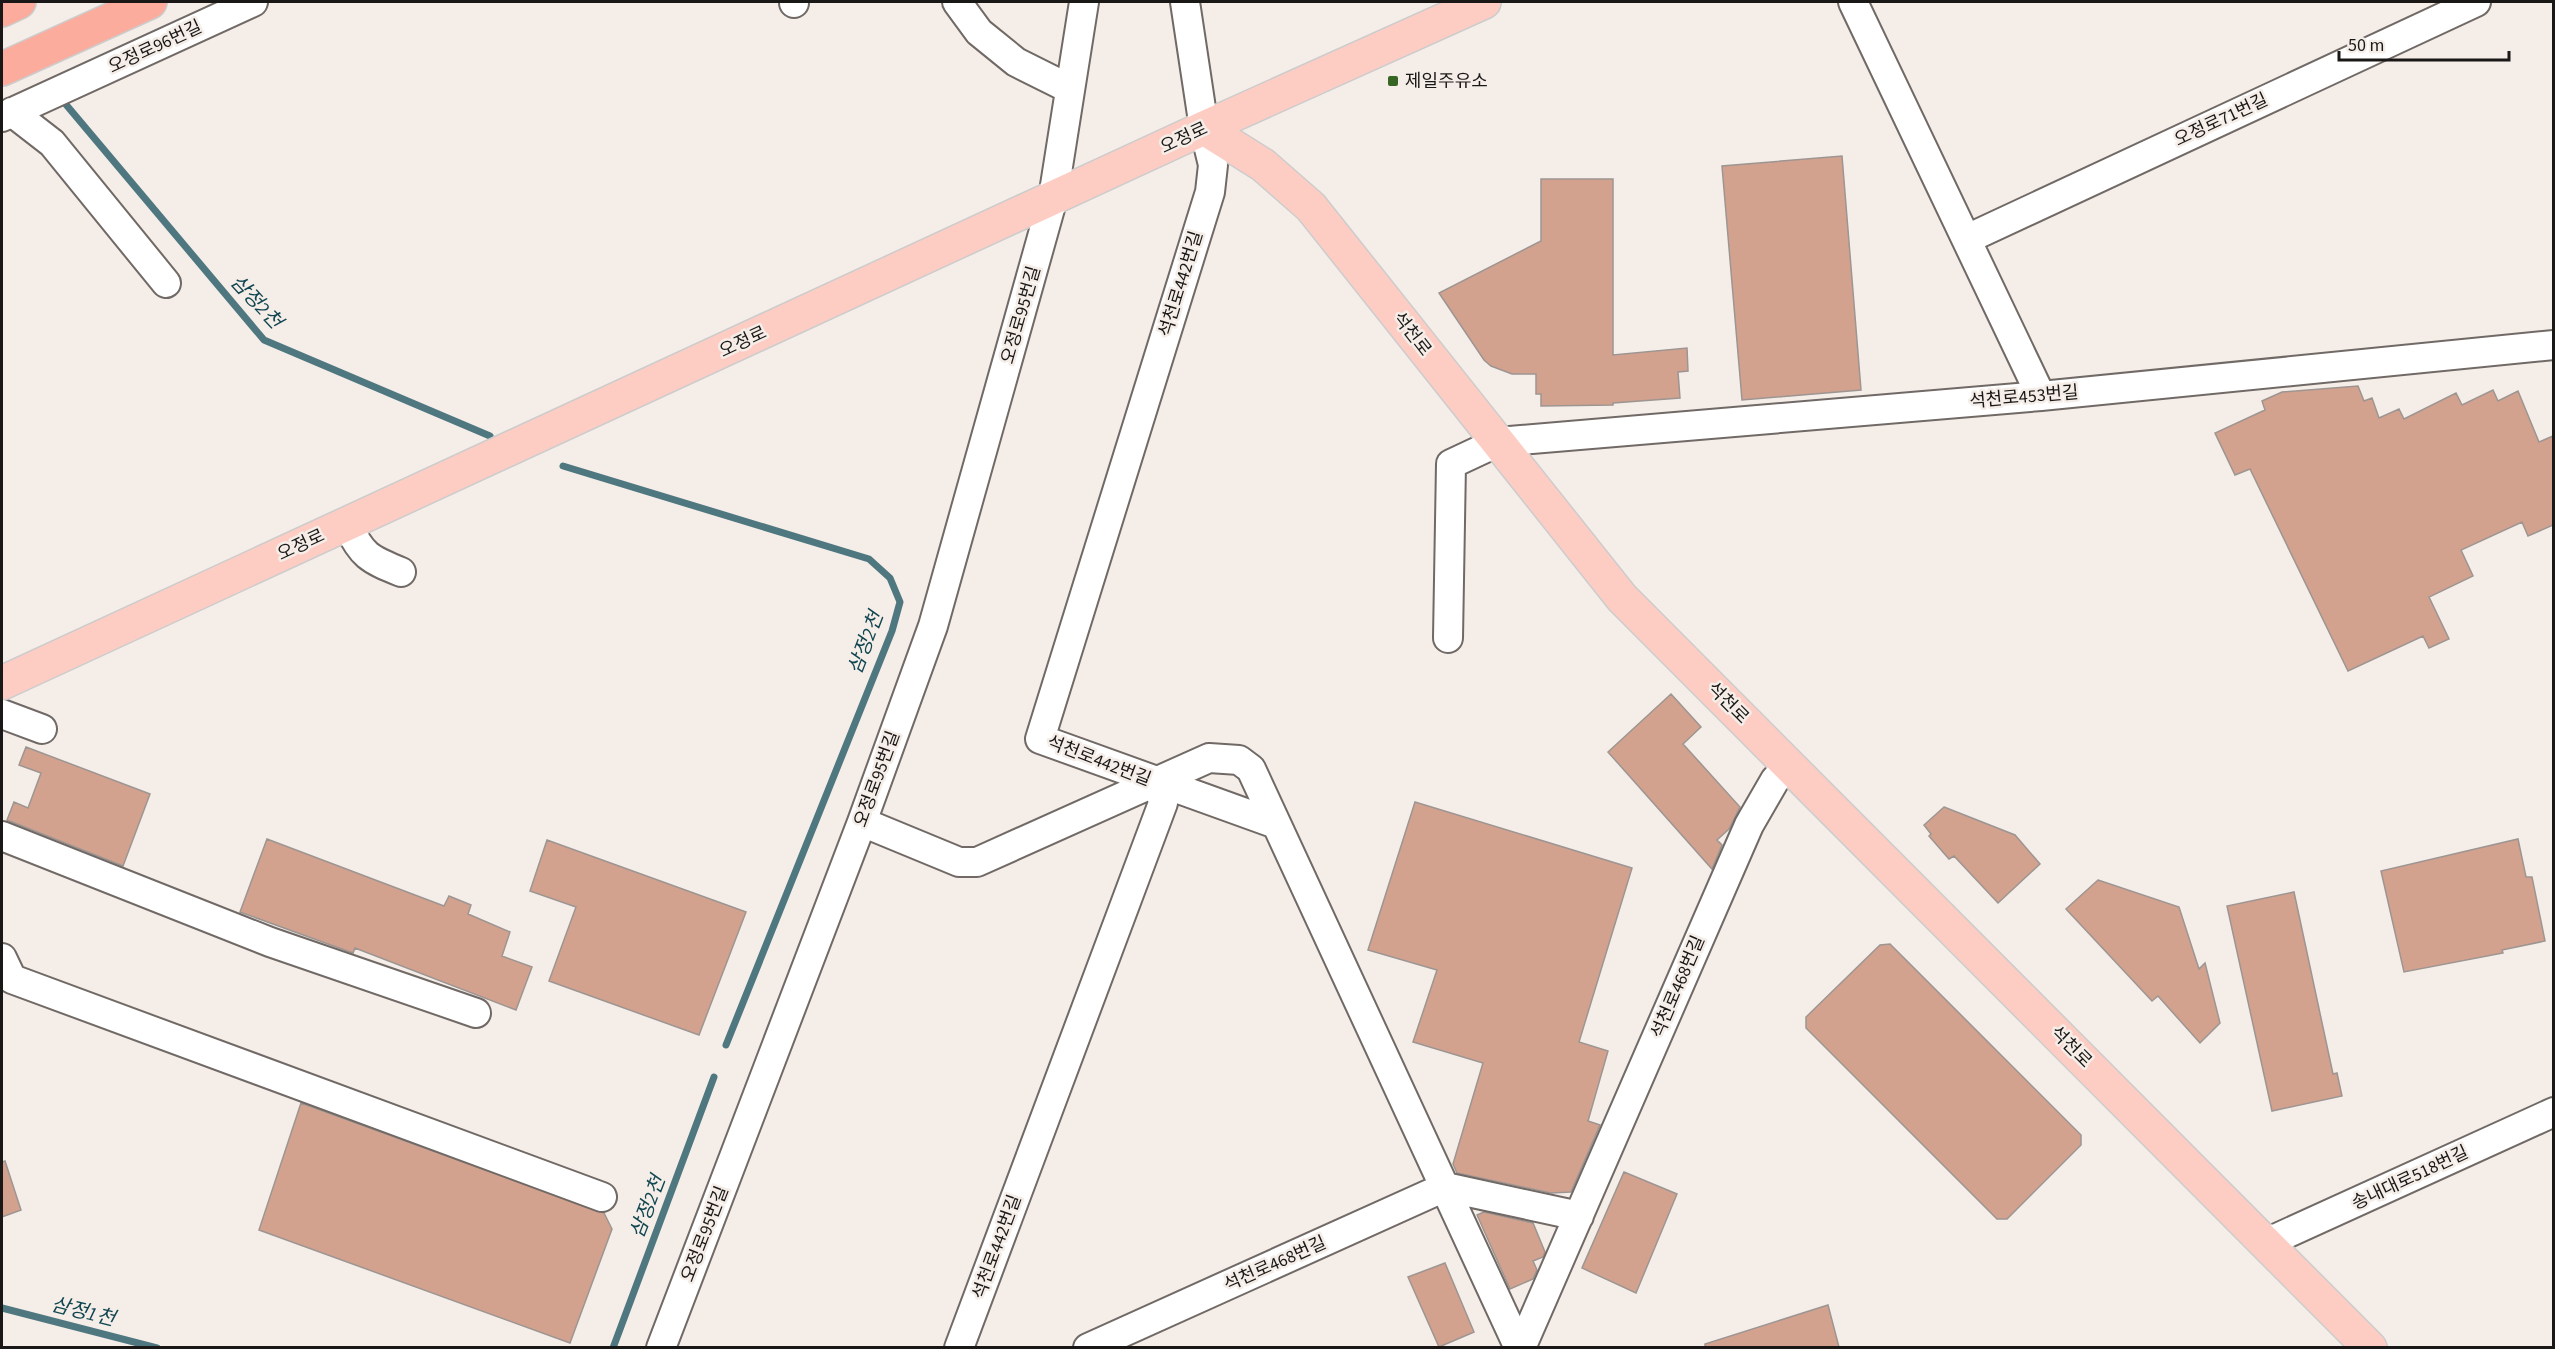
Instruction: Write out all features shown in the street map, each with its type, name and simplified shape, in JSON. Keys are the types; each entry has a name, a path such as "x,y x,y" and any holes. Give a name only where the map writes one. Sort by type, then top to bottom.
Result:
{"highway":[{"path":"2,9 19,2"},
{"path":"2,69 150,2"}],"main road":[{"name":"오정로","path":"2,683 1204,128 1485,2"},
{"name":"석천로","path":"1204,128 1263,165 1311,207 1622,598 2370,1347"}],"street":[{"name":"오정로96번길","path":"7,115 253,2"},
{"path":"957,2 979,32 1016,63 1070,88"},
{"path":"1053,198 1084,2"},
{"path":"1185,2 1204,128"},
{"path":"1853,2 2041,396"},
{"name":"오정로71번길","path":"1967,239 2476,2"},
{"path":"7,115 52,143 165,283"},
{"name":"석천로442번길","path":"960,1347 1163,803 1158,782 1040,739 1210,192 1213,165 1204,128"},
{"name":"오정로95번길","path":"662,1347 862,822 933,626 1053,198"},
{"name":"석천로453번길","path":"1498,442 2041,396 2552,349"},
{"path":"1448,638 1451,464 1498,442"},
{"path":"347,524 358,549 375,561 401,572"},
{"path":"2,714 42,729"},
{"path":"862,822 959,862 977,862 1209,758 1239,760 1251,769 1520,1347"},
{"name":"석천로468번길","path":"1520,1347 1749,825 1775,780 1789,765"},
{"path":"1158,782 1276,825"},
{"path":"2,836 270,942 476,1013"},
{"path":"7,969 602,1197"},
{"name":"송내대로518번길","path":"2266,1243 2553,1112"},
{"path":"1445,1187 1579,1216"},
{"name":"석천로468번길","path":"1088,1347 1445,1187"}],"building":[{"path":"1842,156 1861,390 1742,400 1722,166"},
{"path":"1541,179 1613,179 1613,355 1687,348 1688,371 1678,372 1680,398 1613,403 1613,405 1541,406 1541,394 1536,394 1536,374 1512,374 1491,366 1484,360 1439,293 1541,241"},
{"path":"2358,386 2364,401 2372,398 2379,418 2399,409 2404,419 2456,393 2462,405 2493,390 2498,401 2518,391 2539,442 2553,436 2553,525 2528,536 2522,522 2461,550 2473,576 2429,597 2449,639 2429,648 2423,636 2348,671 2250,469 2235,475 2215,433 2265,410 2262,401 2282,392"},
{"path":"1671,694 1701,727 1683,744 1740,807 1729,829 1717,840 1722,845 1712,869 1608,752"},
{"path":"26,747 150,794 123,866 7,820 14,802 28,808 41,773 19,765"},
{"path":"1415,802 1632,868 1579,1042 1608,1051 1588,1121 1600,1125 1571,1192 1551,1193 1457,1173 1453,1164 1483,1063 1413,1042 1437,970 1368,950"},
{"path":"1944,807 2015,835 2040,864 1998,903 1954,856 1949,859 1929,836 1931,834 1924,825"},
{"path":"267,839 444,906 449,896 471,905 468,914 510,932 502,956 532,967 516,1010 355,948 353,953 240,912"},
{"path":"2518,839 2526,877 2532,877 2545,941 2502,950 2503,953 2404,972 2381,871"},
{"path":"547,840 746,912 699,1035 549,981 576,907 530,891"},
{"path":"2098,880 2179,907 2199,969 2205,963 2220,1023 2200,1043 2158,996 2152,1001 2066,909"},
{"path":"2294,892 2333,1074 2337,1073 2342,1096 2272,1111 2227,906"},
{"path":"1890,944 2081,1135 2081,1145 2007,1219 1997,1219 1806,1028 1806,1017 1880,945"},
{"path":"301,1103 604,1213 612,1229 570,1343 259,1230"},
{"path":"5,1161 21,1210 2,1217 2,1162"},
{"path":"1624,1172 1677,1194 1636,1293 1582,1268"},
{"path":"1484,1212 1533,1223 1545,1252 1543,1257 1533,1261 1537,1270 1533,1279 1510,1289 1477,1215"},
{"path":"1445,1263 1474,1332 1439,1347 1408,1277"},
{"path":"1828,1305 1839,1347 1705,1347 1705,1344"}],"waterway":[{"name":"삼정2천","path":"63,101 264,340 490,436"},
{"name":"삼정2천","path":"563,466 869,559 890,578 900,602 892,631 726,1045"},
{"name":"삼정2천","path":"613,1348 714,1077"},
{"name":"삼정1천","path":"2,1308 157,1348"}],"place":[{"name":"제일주유소","path":"1393,81"}]}
